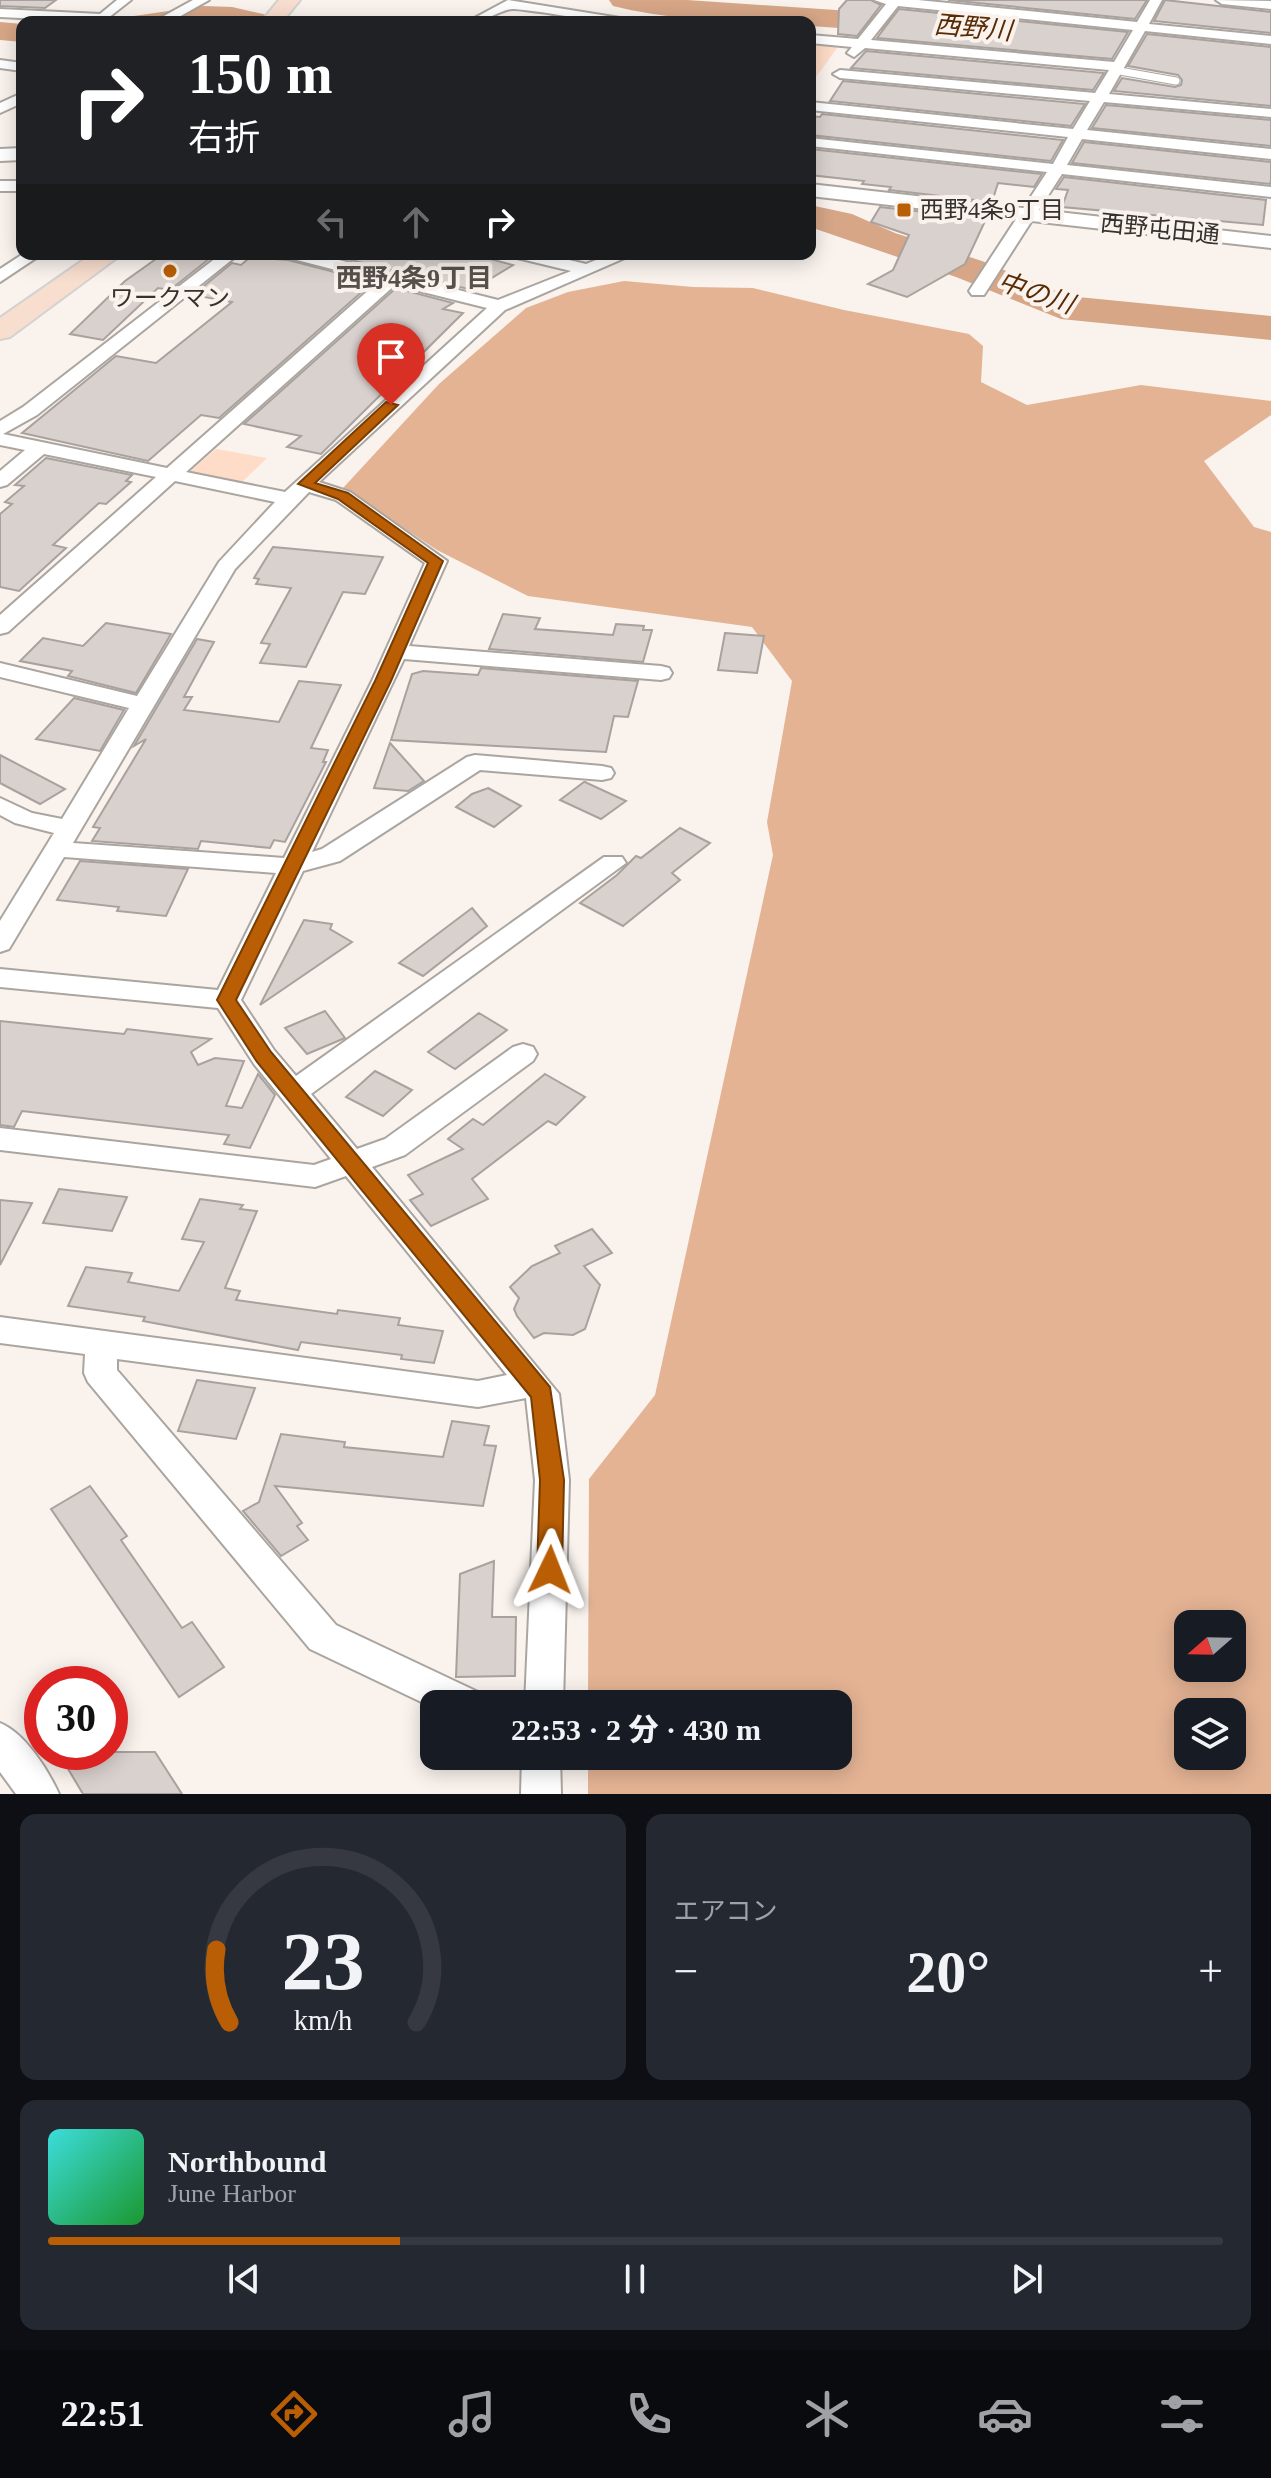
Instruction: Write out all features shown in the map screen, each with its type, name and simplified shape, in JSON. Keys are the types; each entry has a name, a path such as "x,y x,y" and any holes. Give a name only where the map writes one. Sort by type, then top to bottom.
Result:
{"main road":[{"path":"0,306 70,260"},
{"path":"0,331 101,260"}],"street":[{"path":"105,16 125,0"},
{"path":"173,16 203,0"},
{"path":"880,0 1271,40"},
{"path":"978,291 1030,215 1156,0"},
{"path":"1222,0 1271,5"},
{"path":"821,96 896,1"},
{"path":"485,16 508,4 583,16"},
{"path":"0,13 62,16"},
{"path":"816,39 1123,56"},
{"path":"821,96 1098,97 1271,113"},
{"path":"821,96 1077,134 1271,154"},
{"path":"816,143 1271,192"},
{"name":"西野屯田通","path":"816,191 1271,242"},
{"path":"0,277 25,260"},
{"path":"0,429 30,411 223,260"},
{"path":"318,260 499,306"},
{"path":"548,260 589,270"},
{"path":"0,943 11,901 60,839 226,566 297,491 499,306 612,260"},
{"path":"0,627 391,279"},
{"path":"0,439 170,475 343,496 436,561 396,652 227,1000"},
{"path":"0,481 40,447"},
{"path":"396,652 661,673"},
{"path":"0,670 142,704"},
{"path":"0,805 60,839 292,866 331,855 475,762 602,773"},
{"path":"293,1092 613,863"},
{"path":"0,978 227,1000"},
{"path":"227,1000 264,1057 542,1394 552,1480 544,1690"},
{"path":"0,1139 315,1176 395,1147 523,1054"},
{"path":"0,1330 478,1394 533,1383"},
{"path":"102,1343 100,1373 323,1637 435,1690"},
{"path":"0,1741 39,1794"},
{"path":"541,1770 541,1794"}],"lane":[{"path":"1123,56 1176,81"}],"shaded area":[{"path":"816,44 837,48 816,77"},
{"path":"624,281 753,288 844,310 969,334 983,346 981,382 1027,405 1141,385 1271,401 1271,415 1204,461 1254,527 1271,532 1271,1794 588,1794 588,1770 852,1770 852,1690 588,1690 589,1479 655,1395 773,855 767,822 792,681 752,627 528,596 437,550 343,488 439,384 526,308 568,292"},
{"path":"216,449 267,458 241,483 189,472"}],"building":[{"path":"0,0 56,0 45,8 0,6"},
{"path":"847,0 871,0 881,5 857,36 838,34 839,9"},
{"path":"948,0 1147,0 1135,19"},
{"path":"1165,0 1271,12 1271,33 1154,21"},
{"path":"899,9 1128,32 1112,59 877,38"},
{"path":"1147,34 1271,47 1271,106 1114,91 1122,78 1175,87 1181,85 1178,75 1128,66"},
{"path":"866,51 1104,73 1093,90 851,68"},
{"path":"843,81 1085,104 1071,126 830,101"},
{"path":"1106,105 1271,120 1271,146 1092,128"},
{"path":"822,114 1063,140 1051,161 816,136 816,117"},
{"path":"1084,142 1271,162 1271,180 1270,184 1072,163"},
{"path":"816,150 1042,174 1034,187 998,183 992,202 889,190 891,187 862,184 864,181 816,176"},
{"path":"1064,177 1266,200 1263,225 1062,207 1068,190 1056,189"},
{"path":"880,207 986,219 965,264 907,297 868,284 893,270 909,235 871,222"},
{"path":"155,260 208,260 170,290 158,288 103,340 70,334 125,281"},
{"path":"247,260 288,260 373,282 219,418 201,415 148,461 22,433 116,356 156,363 232,302 193,295 232,263 241,265"},
{"path":"351,260 494,260 513,265 472,290"},
{"path":"396,288 453,303 443,309 463,313 321,454 287,447 301,436 244,424"},
{"path":"46,458 132,475 126,481 131,482 106,504 99,503 53,545 66,548 19,591 0,587 0,514 12,504 5,502 24,486 15,485"},
{"path":"273,547 383,557 365,594 343,592 306,667 260,663 270,644 261,643 291,588 256,584 259,579 254,578"},
{"path":"503,614 540,618 535,629 613,635 616,624 644,626 643,630 652,630 643,662 489,649"},
{"path":"106,623 171,634 136,693 68,676 72,671 20,661 43,638 83,646"},
{"path":"725,633 764,636 757,673 718,670"},
{"path":"197,639 214,642 184,697 192,697 184,710 279,722 299,681 341,685 311,748 328,750 323,762 326,762 285,842 274,840 270,848 201,841 198,849 92,841 100,828 93,827 146,739 134,746"},
{"path":"481,668 638,681 628,717 614,716 606,752 391,740 412,674 423,671 478,675"},
{"path":"74,698 124,710 100,751 36,739"},
{"path":"390,743 424,781 408,791 374,788"},
{"path":"0,755 65,789 40,804 0,783"},
{"path":"584,782 626,801 601,819 560,800"},
{"path":"488,788 521,806 494,827 456,807 472,794"},
{"path":"680,828 710,843 672,873 680,880 623,926 580,903 636,856 641,858"},
{"path":"80,861 188,869 166,916 57,900"},
{"path":"472,908 487,926 423,976 399,963"},
{"path":"304,920 332,924 330,929 352,942 260,1005"},
{"path":"325,1011 345,1038 307,1054 285,1028"},
{"path":"479,1013 507,1030 455,1069 428,1052"},
{"path":"0,1021 124,1034 127,1029 211,1039 191,1052 198,1065 215,1058 244,1061 226,1106 242,1108 258,1074 275,1095 250,1148 224,1144 229,1135 22,1111 14,1127 0,1125"},
{"path":"375,1071 412,1090 383,1116 346,1097"},
{"path":"545,1074 585,1097 556,1125 548,1121 472,1179 488,1199 431,1226 410,1200 423,1194 408,1175 463,1149 448,1139 473,1119 483,1125"},
{"path":"59,1189 127,1197 112,1231 43,1223"},
{"path":"200,1199 243,1205 240,1209 257,1211 225,1288 240,1291 236,1300 337,1314 338,1310 400,1318 398,1325 443,1331 434,1363 401,1359 402,1355 301,1342 298,1350 143,1321 145,1317 68,1306 86,1267 132,1273 128,1282 179,1291 204,1242 182,1239"},
{"path":"0,1200 32,1203 0,1265"},
{"path":"592,1229 612,1253 584,1266 600,1285 585,1329 573,1335 544,1333 534,1338 517,1316 514,1309 519,1298 510,1287 532,1266 560,1253 555,1246"},
{"path":"197,1380 255,1388 236,1439 178,1431"},
{"path":"452,1421 489,1426 484,1445 496,1446 483,1506 275,1486 302,1523 297,1526 308,1540 281,1556 243,1511 259,1502 281,1434 345,1442 344,1447 443,1457"},
{"path":"90,1486 127,1536 121,1540 182,1628 192,1622 224,1667 179,1697 51,1509"},
{"path":"494,1561 492,1617 516,1617 515,1676 456,1677 460,1574"},
{"path":"128,1752 155,1752 182,1794 83,1794 69,1770 128,1770"}],"waterway":[{"name":"西野川","path":"623,0 662,7 794,16"},
{"name":"中の川","path":"189,16 232,16"},
{"name":"西野川","path":"816,18 969,28"},
{"name":"中の川","path":"0,31 16,32"},
{"name":"中の川","path":"816,217 839,222 882,241 969,269 1061,307 1271,328"}],"place":[{"name":"西野4条9丁目","path":"904,210"},
{"name":"ワークマン","path":"170,271"}],"district":[{"name":"西野4条9丁目","path":"414,278"}],"route":[{"path":"391,405 305,484 343,496 436,561 383,681 227,1000 264,1057 542,1394 552,1480 550,1570"}]}
